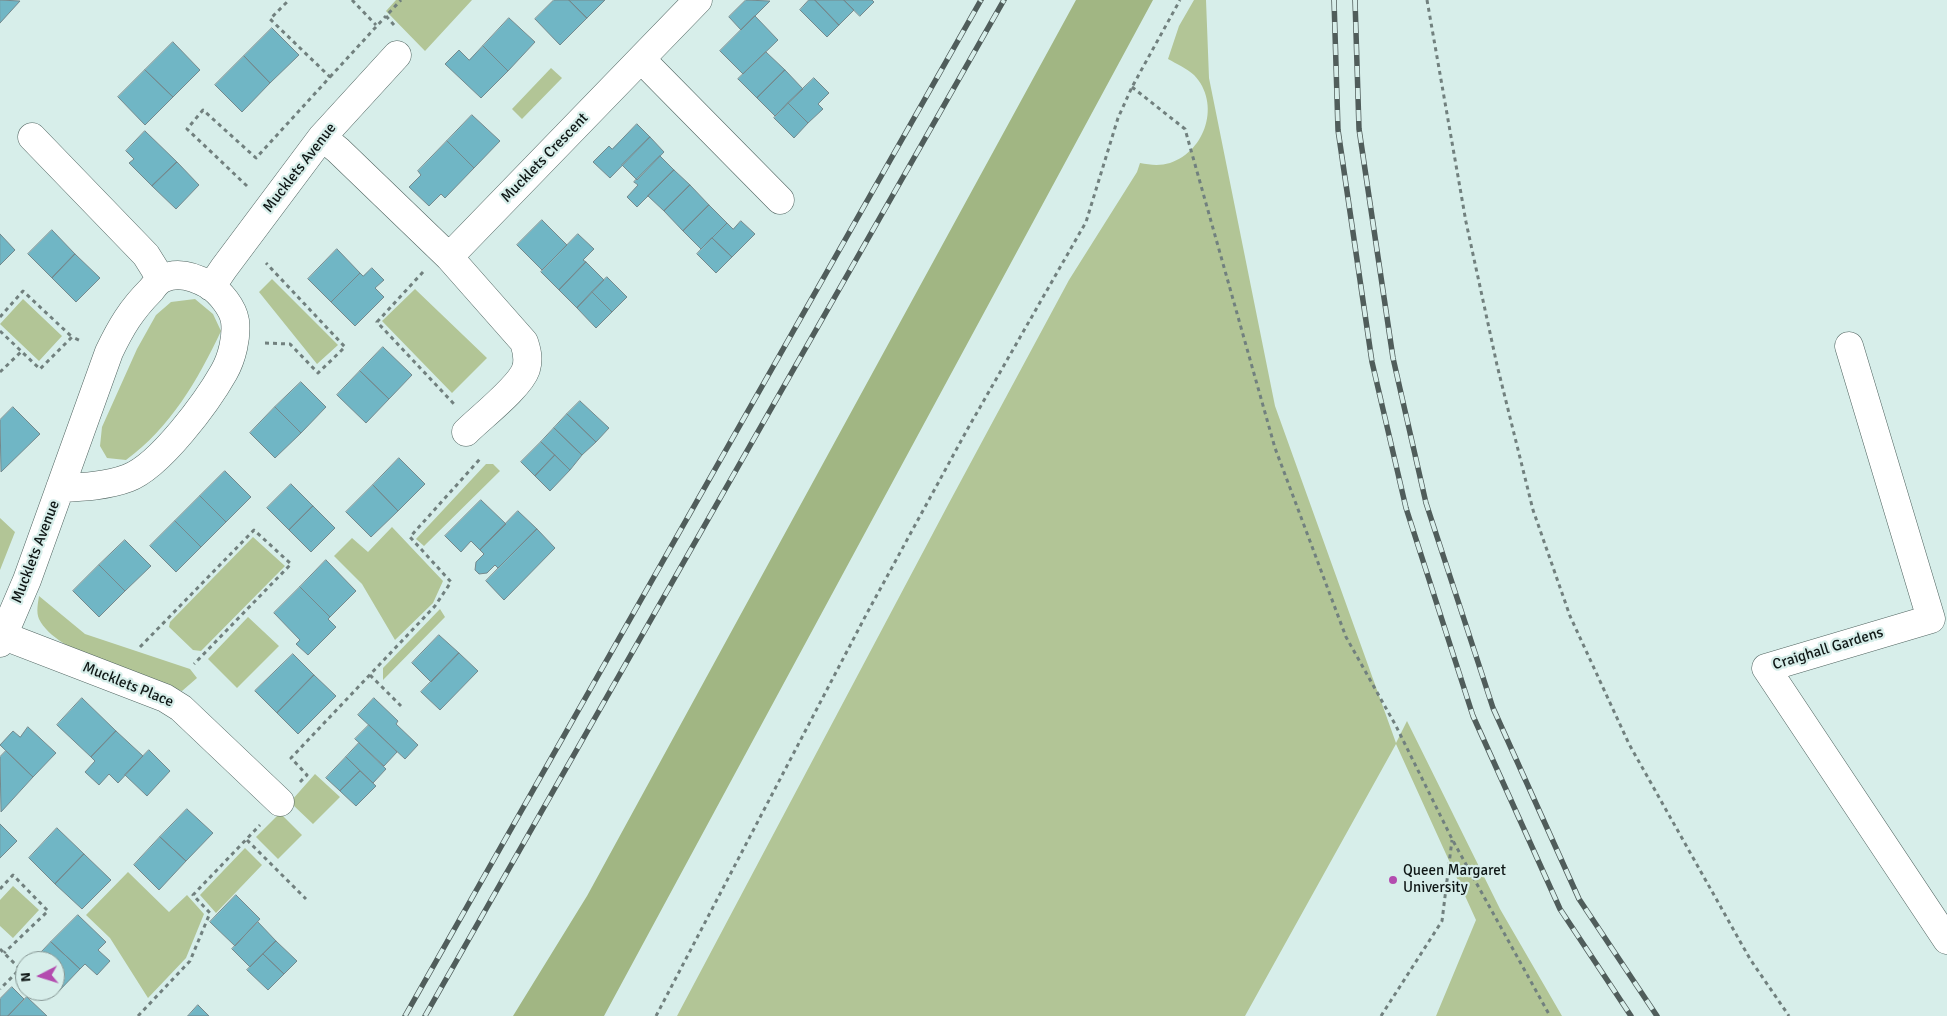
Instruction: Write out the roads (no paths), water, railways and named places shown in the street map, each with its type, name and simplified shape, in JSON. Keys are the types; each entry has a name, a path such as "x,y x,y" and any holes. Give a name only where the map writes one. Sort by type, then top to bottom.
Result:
{"street":[{"name":"Mucklets Crescent","path":"446,254 698,0"},
{"name":"Mucklets Avenue","path":"212,287 244,240 322,137 397,55"},
{"path":"641,59 780,200"},
{"path":"32,137 146,255 161,279"},
{"path":"322,137 338,150 446,254 524,342 528,356 526,370 518,383 470,428"},
{"name":"Mucklets Avenue","path":"2,640 27,580 60,488 109,352 121,325 136,305 161,279 176,275 188,276 212,287 229,305 232,312 235,320 234,342 225,371 192,418 158,457 145,468 128,478 84,487 60,488"},
{"name":"Craighall Gardens","path":"1849,346 1931,619 1766,668 1947,940"},
{"name":"Mucklets Place","path":"2,640 165,698 181,708 280,802"}],"railway":[{"path":"405,1016 981,0"},
{"path":"425,1016 1004,0"},
{"path":"1334,0 1338,130 1372,362 1406,508 1473,716 1560,909 1631,1016"},
{"path":"1355,0 1359,129 1393,358 1426,503 1493,708 1579,899 1657,1016"}],"place":[{"name":"Queen Margaret University","path":"1393,880"}]}
